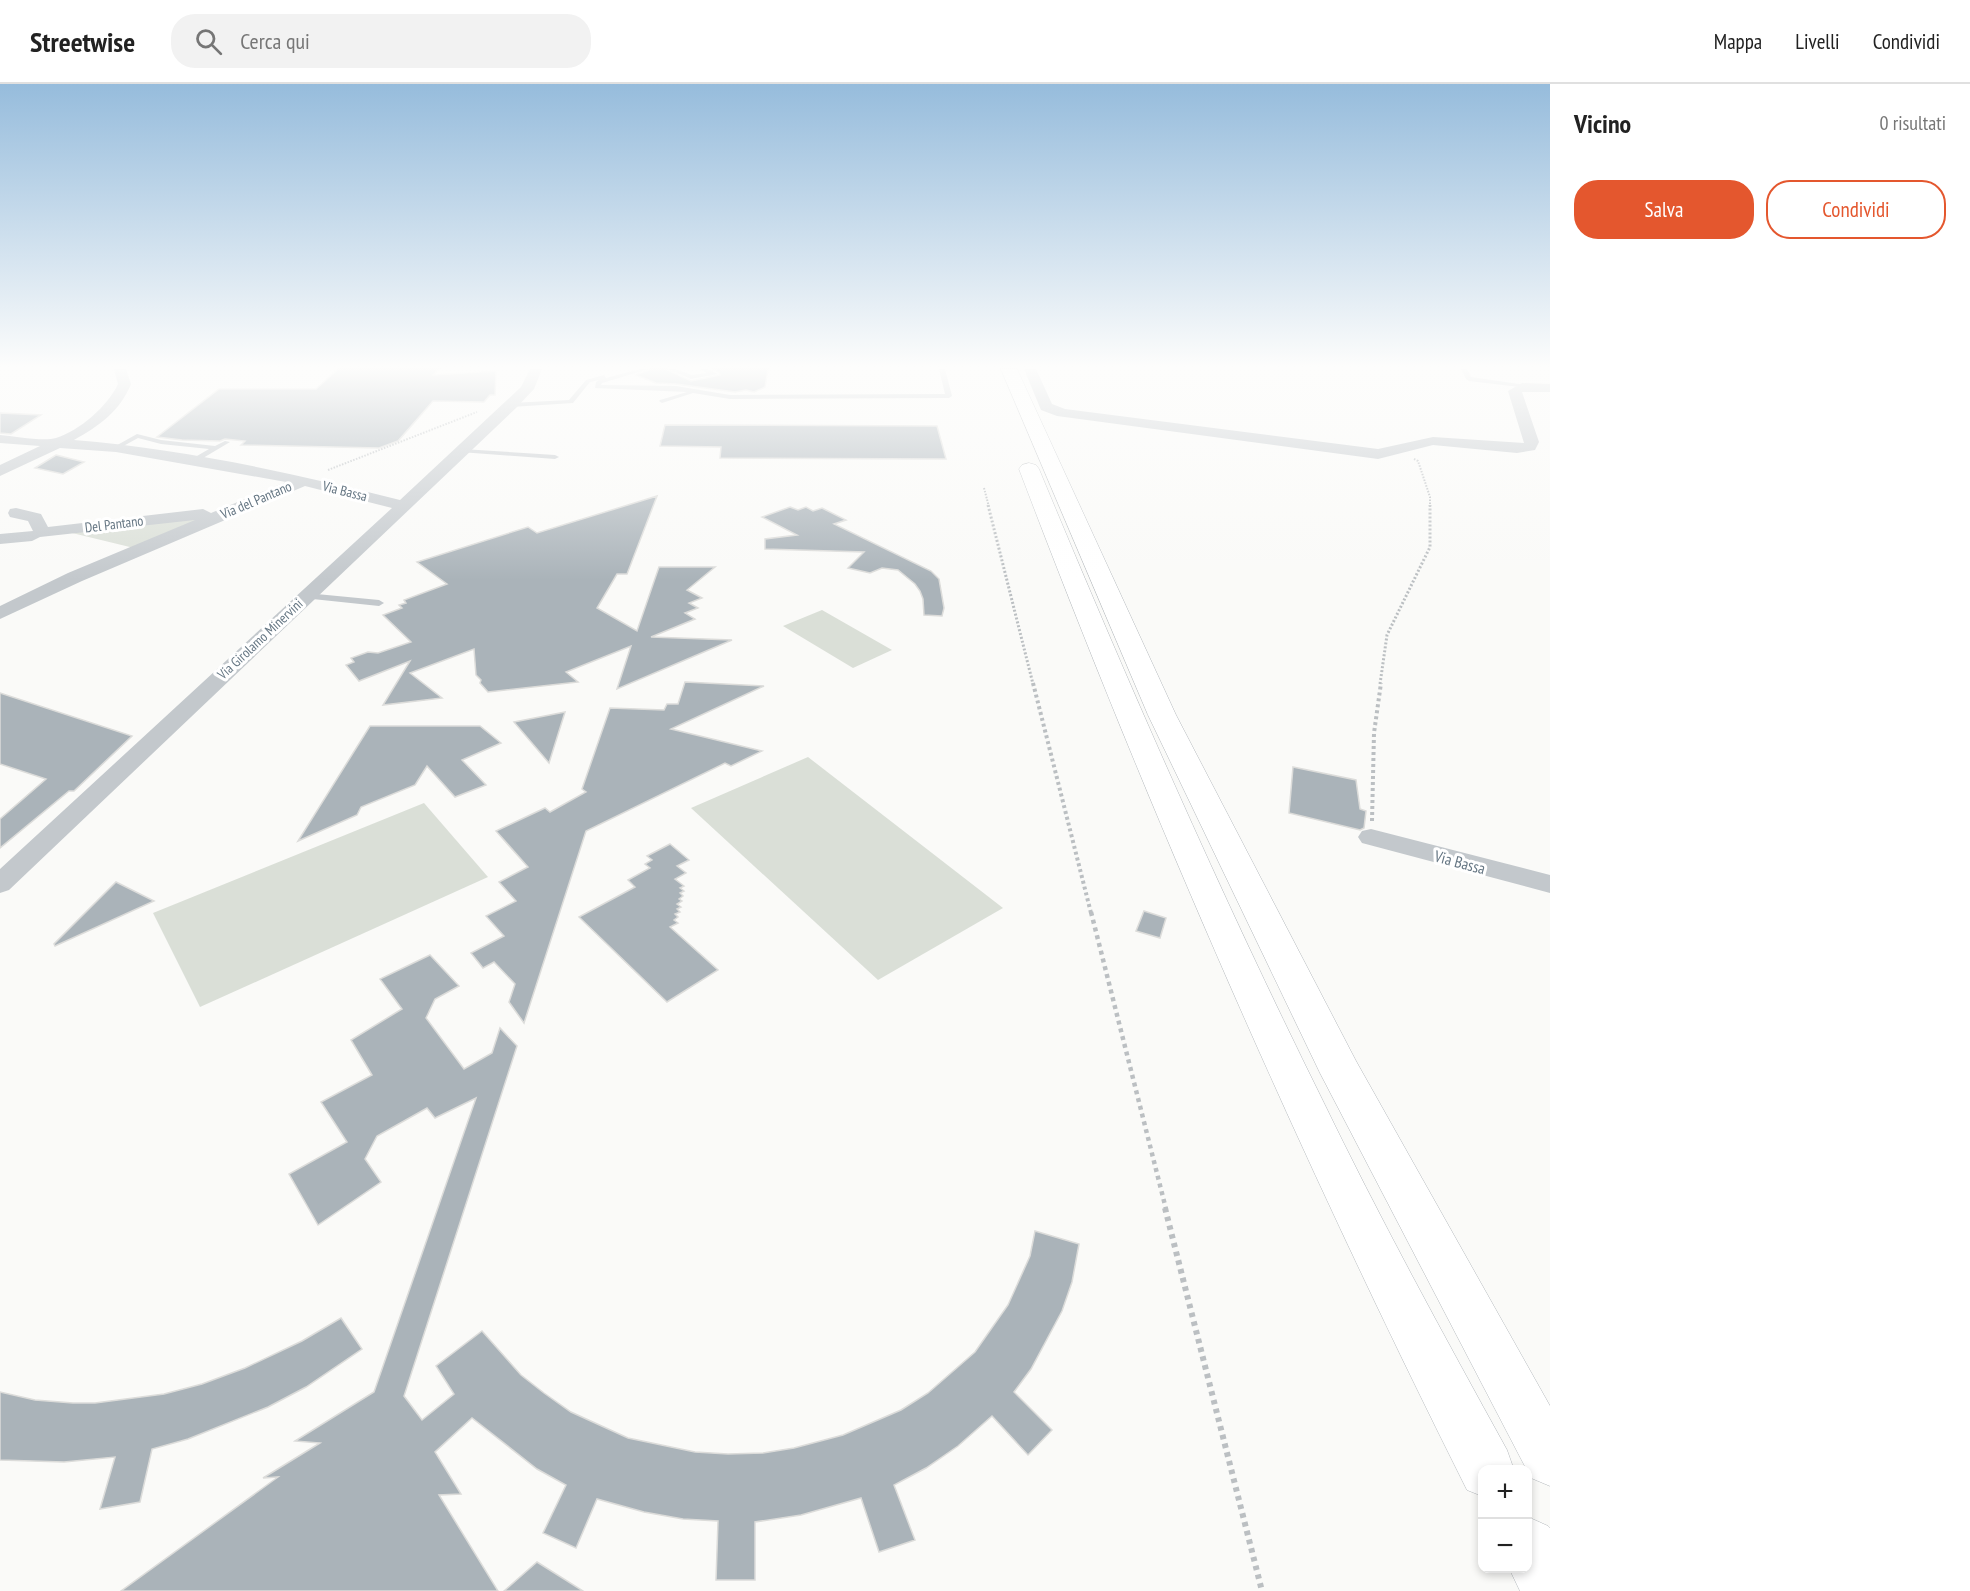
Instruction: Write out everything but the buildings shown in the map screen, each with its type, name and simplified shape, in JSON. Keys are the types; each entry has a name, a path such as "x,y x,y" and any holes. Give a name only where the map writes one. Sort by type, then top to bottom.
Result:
{"highway":[{"path":"1040,439 1167,725 1341,1074 1550,1459"},
{"path":"1022,449 1122,704 1204,894 1289,1076 1434,1371 1484,1465"},
{"path":"1532,1555 1550,1588"}],"street":[{"name":"Via Bassa","path":"6,439 116,448 302,480 404,506"},
{"path":"0,471 62,439"},
{"name":"Via Girolamo Minervini","path":"0,884 474,439"},
{"path":"1262,439 1378,454 1402,451 1421,442 1433,441 1517,449 1530,447 1531,439"},
{"name":"Via del Pantano","path":"0,613 75,577 302,480"},
{"name":"Del Pantano","path":"16,513 35,518 43,533 210,513 221,515"},
{"path":"0,539 32,536"},
{"name":"Via Bassa","path":"1371,837 1550,884"}],"lane":[{"path":"116,448 131,439"},
{"path":"150,439 216,448"},
{"path":"194,462 227,442"},
{"path":"462,451 555,457"},
{"path":"306,596 379,603"}],"path":[{"name":"Via del Pantano","path":"302,480 410,439"},
{"path":"1371,837 1374,733 1387,635 1430,547 1430,497 1418,461 1402,451"},
{"path":"984,488 1262,1591"}],"shaded area":[{"path":"209,515 134,548 68,532"},
{"path":"822,610 892,650 853,668 783,626"},
{"path":"808,757 1003,908 878,980 691,808"},
{"path":"424,803 488,877 200,1007 153,913"}]}
